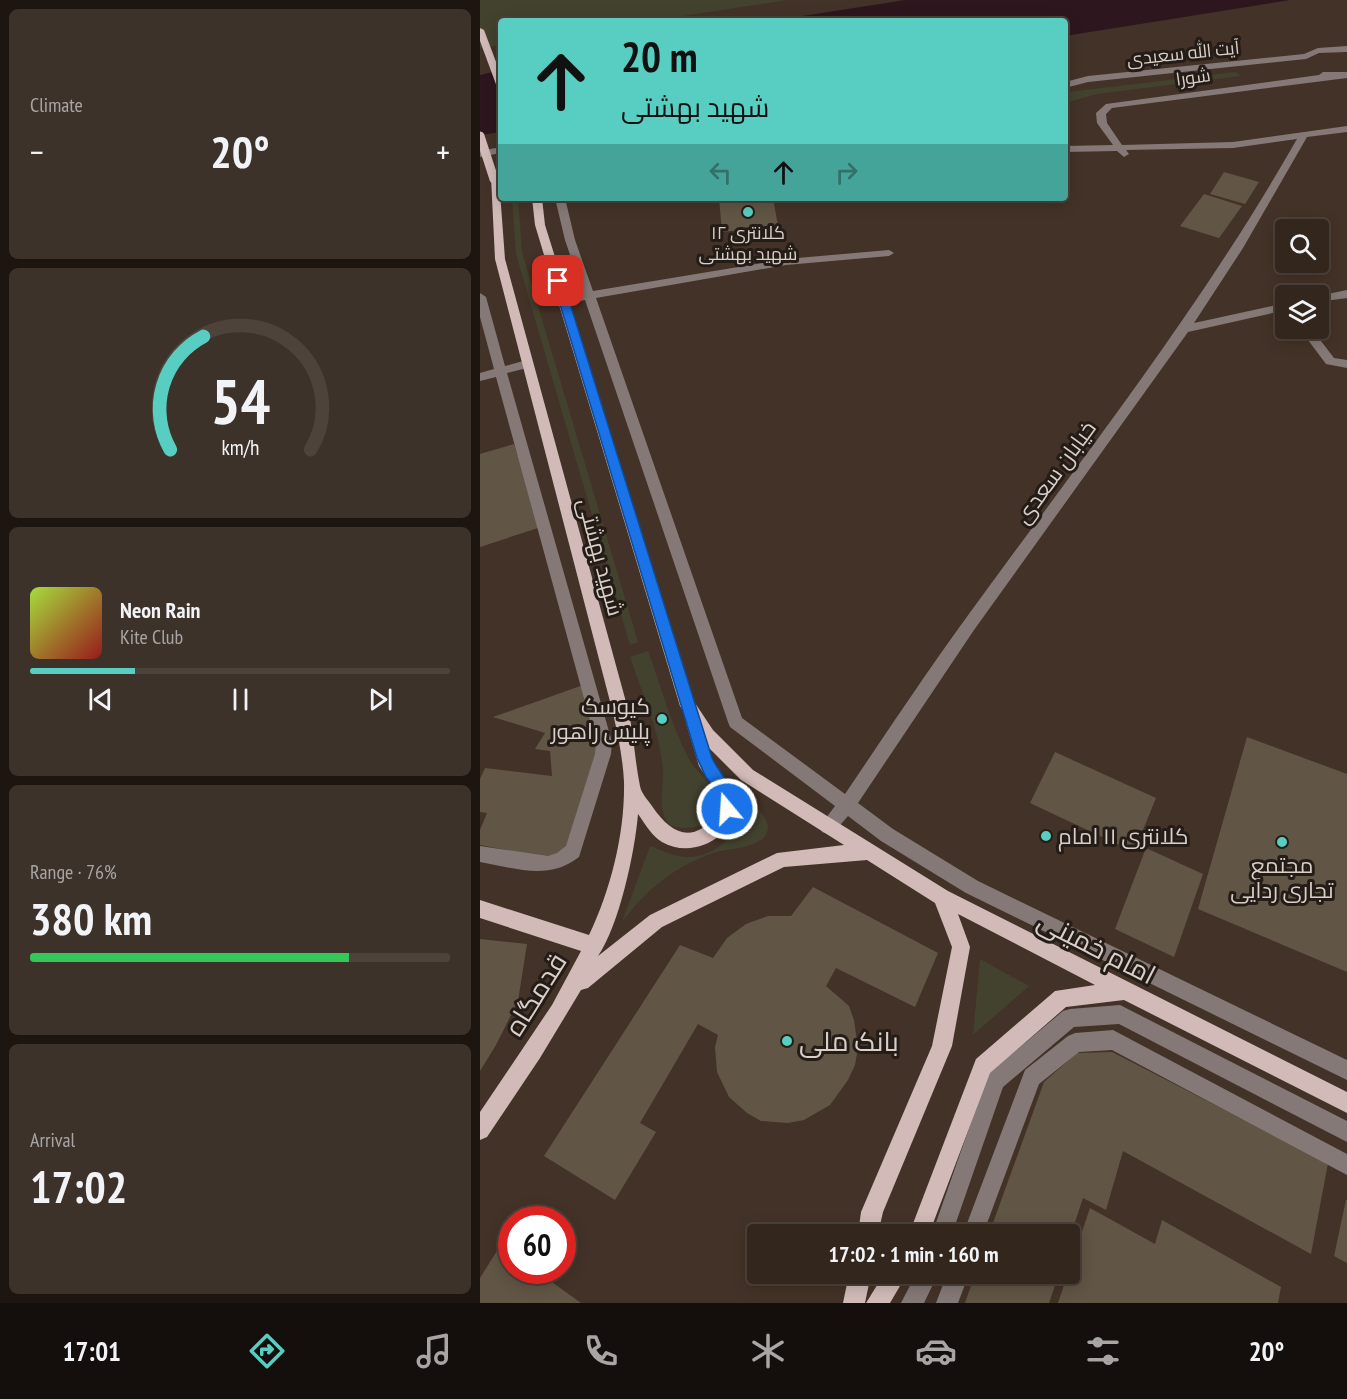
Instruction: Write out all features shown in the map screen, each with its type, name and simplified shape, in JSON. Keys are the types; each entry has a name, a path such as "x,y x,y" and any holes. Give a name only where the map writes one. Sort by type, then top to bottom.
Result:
{"main road":[{"path":"480,30 498,79"},
{"name":"شهید بهشتی","path":"480,136 494,179 500,259 621,713 629,752 632,790 627,834 615,895 594,946"},
{"name":"شهید بهشتی","path":"537,201 540,225 688,706 707,735 747,775 828,826"},
{"path":"632,790 662,832 671,838 694,840 716,829 723,819 727,798 724,788 708,765 688,706"},
{"name":"امام خمینی","path":"828,826 942,897 1122,991 1347,1103"},
{"path":"577,984 656,921 783,859 869,851"},
{"path":"870,1224 872,1212 942,1046 961,946 942,897"},
{"path":"480,909 594,946"},
{"name":"قدمگاه","path":"480,1130 577,984 594,946"},
{"path":"923,1224 983,1066 1062,998 1122,991"},
{"path":"854,1303 858,1284"},
{"path":"877,1303 889,1284"}],"street":[{"name":"آیت الله سعیدی","path":"1068,84 1347,49"},
{"path":"1306,56 1302,62 1307,69 1332,76"},
{"path":"1248,62 1263,64 1275,71 1275,79 1265,83"},
{"name":"شورا","path":"1121,151 1102,123 1101,113 1109,106 1265,83 1347,75"},
{"path":"1068,149 1121,151 1233,145 1347,129"},
{"name":"خیابان سعدی","path":"828,826 846,806 993,591 1185,329 1268,204 1304,135"},
{"path":"480,154 498,151"},
{"path":"561,201 570,240 736,722 887,835 972,887 1347,1070"},
{"path":"564,300 786,262 890,253"},
{"path":"1329,297 1347,294"},
{"path":"480,297 604,742 603,754 573,850 562,860 548,864 480,854"},
{"path":"1185,329 1275,308"},
{"path":"1313,339 1330,361 1347,364"},
{"path":"480,377 527,364"},
{"path":"945,1224 994,1081 1070,1018 1120,1014 1347,1132"},
{"path":"977,1224 1032,1077 1075,1043 1113,1040 1347,1165"},
{"path":"912,1303 922,1284"},
{"path":"947,1303 954,1284"}],"shaded area":[{"path":"480,0 787,0 671,18 498,18 498,45 480,48"},
{"path":"905,0 1290,0 1068,36 1068,18 790,18"},
{"path":"498,71 498,132 480,135 480,75"},
{"path":"1235,72 1241,76 1097,94 1068,102 1068,92"},
{"path":"512,201 518,201 522,252 638,642 630,645 516,254"},
{"path":"648,651 683,746 692,764 716,794 716,808 707,821 701,825 685,828 670,825 663,813 663,770 658,741 630,657"},
{"path":"740,786 767,823 766,834 761,840 754,844 713,853 674,872 651,889 622,922 650,846 670,854 686,857 704,854 715,849 725,842 739,822 743,798"},
{"path":"980,959 1029,986 973,1035"}],"building":[{"path":"1224,172 1259,182 1245,204 1210,194"},
{"path":"1204,194 1242,206 1219,238 1180,226"},
{"name":"کلانتری ۱۲ شهید بهشتی","path":"719,201 774,201 778,226 722,232"},
{"path":"514,444 541,527 480,547 480,454"},
{"path":"586,684 601,742 571,844 555,857 543,857 480,845 480,830 487,813 480,812 480,779 485,768 552,776 550,751 535,749 545,733 493,717"},
{"name":"کیوسک پلیس راهور","path":"659,712 665,712 669,719 665,726 659,726 655,722 655,716"},
{"name":"مجتمع تجاری ردایی","path":"1247,737 1347,774 1347,972 1198,909"},
{"path":"1055,752 1156,798 1134,852 1030,803"},
{"path":"1146,848 1203,874 1174,957 1115,929"},
{"name":"بانک ملی","path":"813,887 938,953 915,1007 836,968 826,986 849,1006 854,1020 858,1048 855,1065 848,1080 830,1105 804,1120 788,1123 761,1121 747,1113 729,1097 717,1072 715,1047 718,1035 698,1024 640,1123 656,1132 615,1200 544,1156 680,945 713,958 727,938 746,924 768,916 791,916"},
{"path":"480,939 527,944 518,1001 480,1071"},
{"path":"1112,1052 1328,1163 1311,1254 1123,1151 1106,1210 1083,1198 1074,1224 993,1224 1044,1082 1077,1053"},
{"path":"1347,1200 1347,1263 1334,1256"},
{"path":"1090,1208 1155,1244 1162,1220 1281,1287 1278,1303 1058,1303 1064,1284 1080,1284 1080,1238"},
{"path":"498,1249 498,1284 555,1284 581,1303 480,1303 480,1278"},
{"path":"972,1284 1056,1284 1049,1303 965,1303"}],"place":[{"name":"کلانتری ۱۲ شهید بهشتی","path":"748,212"},
{"name":"کیوسک پلیس راهور","path":"662,719"},
{"name":"کلانتری ۱۱ امام","path":"1046,836"},
{"name":"مجتمع تجاری ردایی","path":"1282,842"},
{"name":"بانک ملی","path":"787,1041"}],"route":[{"path":"558,281 705,758 711,772 724,788 727,809"}]}
